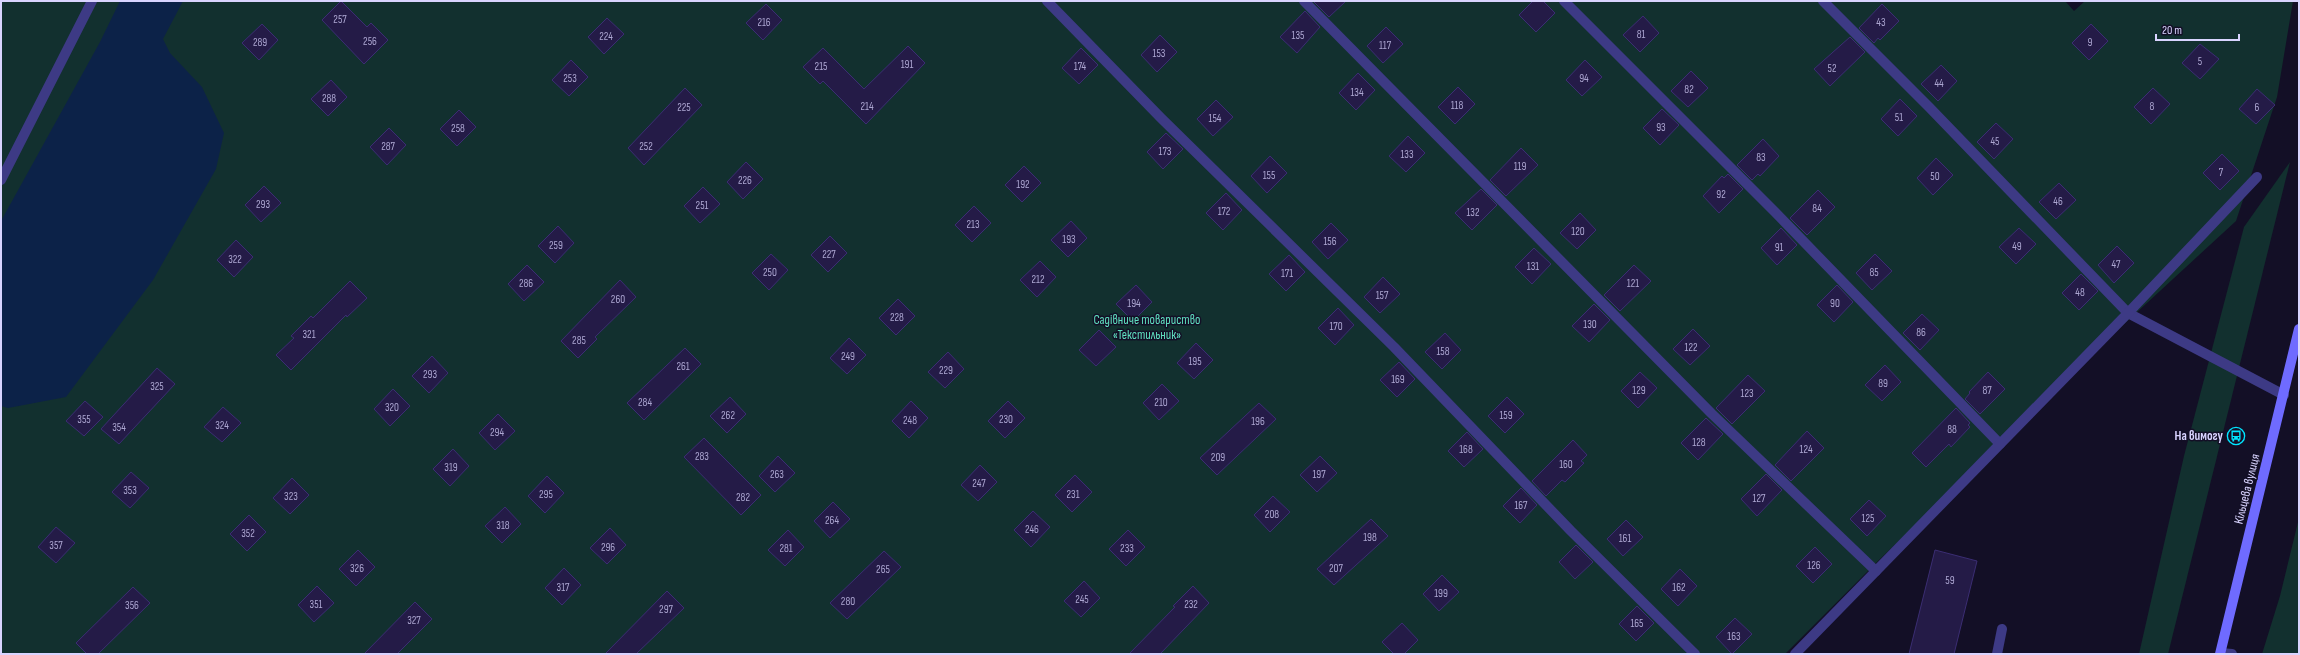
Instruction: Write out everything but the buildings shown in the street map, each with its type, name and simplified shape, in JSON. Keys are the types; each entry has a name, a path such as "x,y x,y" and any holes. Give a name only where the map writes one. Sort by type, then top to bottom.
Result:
{"main road":[{"name":"Кільцева вулиця","path":"2221,654 2299,329"}],"street":[{"path":"1,180 92,1"},
{"path":"1047,1 1167,124 1394,347 1571,531 1695,654"},
{"path":"1304,1 1712,414 1876,571"},
{"path":"1564,1 1770,206 2000,444"},
{"path":"1823,1 1929,107 2128,313 2284,396"},
{"path":"1795,654 2128,313 2257,177"},
{"path":"1997,654 2002,629"},
{"path":"2221,654 2232,654"}],"green space":[{"name":"Садівниче товариство «Текстильник»","path":"1,1 2065,1 2074,11 2085,1 2293,1 2277,97 2236,221 2110,337 1880,559 1785,654 1,654"},
{"path":"2290,162 2168,654 2139,654 2184,456 2244,227"},
{"path":"2299,518 2299,654 2262,654 2280,596"}],"water":[{"path":"120,1 183,1 163,39 170,53 202,87 224,133 216,169 153,280 66,397 8,408 1,406 1,221 100,42"}],"place":[{"name":"На вимогу","path":"2236,436"}]}
